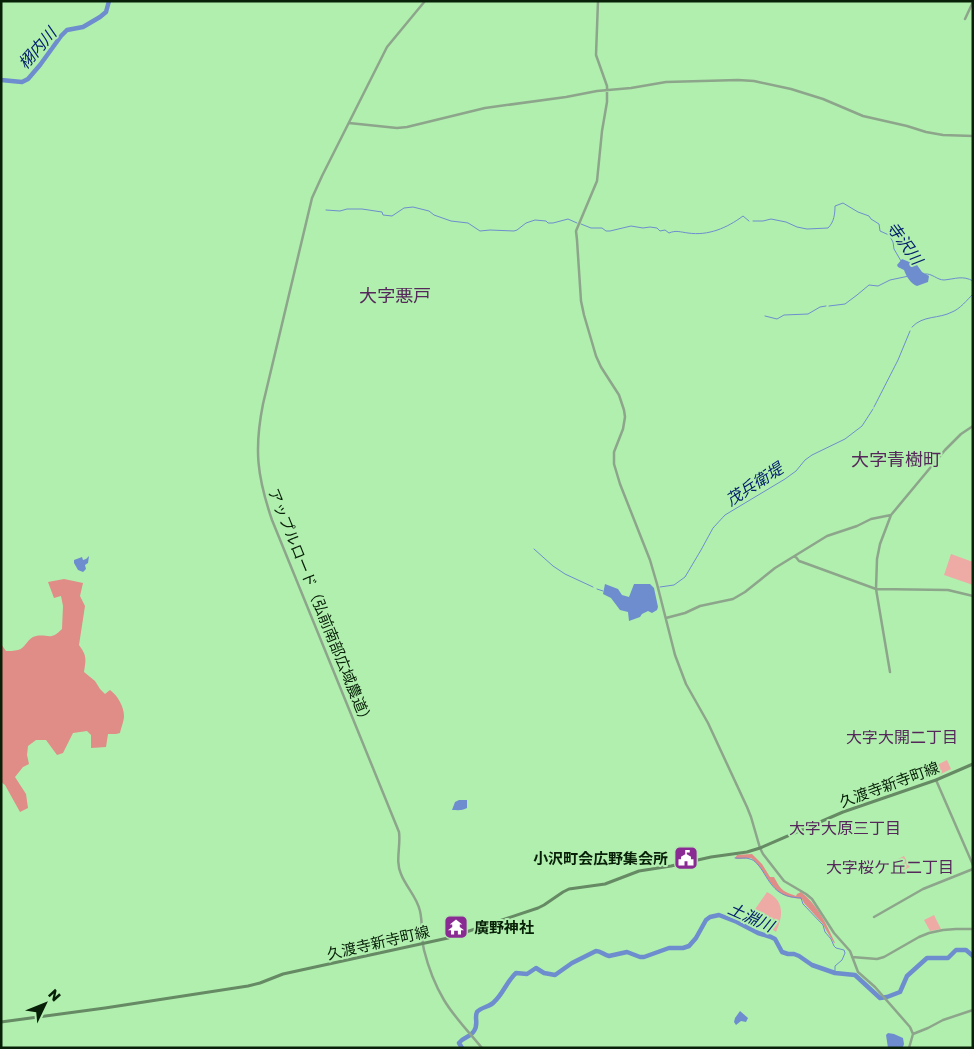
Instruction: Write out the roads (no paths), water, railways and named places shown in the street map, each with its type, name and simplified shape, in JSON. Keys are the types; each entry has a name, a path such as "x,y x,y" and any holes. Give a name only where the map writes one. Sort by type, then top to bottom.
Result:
{"main road":[{"name":"久渡寺新寺町線","path":"1,1022 248,986 283,974 451,937 538,908 569,889 605,884 639,871 747,852 760,848 843,812 936,780 973,764"}],"street":[{"name":"アップルロード（弘前南部広域農道）","path":"425,1 387,48 322,176 310,207 261,414 258,462 264,494 272,520 399,832 399,868 404,882 418,905 423,944 428,964 442,997 482,1048"},
{"path":"598,1 596,55 608,90 607,102 596,181 576,231 581,301 584,315 596,356 618,395 624,410 623,429 614,452 614,464 650,560 680,672 708,723 749,812 760,848 784,881 812,899 834,932 850,951 858,972 884,997 910,1027 912,1034 909,1048"},
{"path":"965,19 972,4"},
{"path":"349,123 397,128 407,127 485,108 608,90 666,82 738,80 779,86 807,94 856,114 935,134 973,136"},
{"path":"890,672 876,589 877,559 880,544 891,515 945,450 961,434 973,426"},
{"path":"666,618 685,613 700,606 733,599 776,568 833,533 857,526 871,519 891,515"},
{"path":"795,556 798,561 876,589 942,590 973,596"},
{"path":"874,917 923,889 973,867 936,780"},
{"path":"852,957 877,960 929,933 943,930 973,929"},
{"path":"912,1034 943,1020 973,1010"}],"water":[{"path":"902,259 917,265 922,272 929,276 928,282 917,286 913,284 904,270 897,265"},
{"path":"89,556 88,563 85,565 86,569 83,572 78,570 74,560 82,557 83,560"},
{"path":"605,584 618,589 622,595 629,597 634,584 650,584 654,588 657,610 652,613 648,611 640,617 629,621 628,612 620,610 611,598 603,594"},
{"path":"467,800 467,808 452,810 455,802"},
{"path":"740,1011 748,1018 746,1022 741,1021 736,1025 734,1022 735,1018"},
{"path":"888,1033 903,1038 903,1047 888,1048 886,1035"}],"waterway":[{"name":"栩内川","path":"1,80 22,82 28,79 67,30 83,27 100,17 106,12 109,1"},
{"name":"寺沢川","path":"753,221 771,219 807,229 828,228 834,218 835,206 843,203 869,216 879,224 880,231 889,235 901,261"},
{"path":"326,210 362,209 382,212 383,215 392,216 404,208 413,207 429,211 434,215 451,221 468,223 480,231 514,231 526,223 535,220 553,223 568,219 577,223"},
{"name":"寺沢川","path":"581,224 591,228 602,228 606,231 631,226 657,228 660,231 665,230 669,233 676,231 695,234 717,230 743,216 749,221"},
{"name":"寺沢川","path":"925,274 941,280 962,278 973,281"},
{"path":"829,306 845,304 869,285 878,286 890,280 909,276"},
{"name":"茂兵衛堤","path":"912,327 926,319 955,311 973,294"},
{"path":"765,316 777,319 784,315 808,314 820,307 826,306"},
{"name":"茂兵衛堤","path":"874,407 898,360 910,331"},
{"name":"茂兵衛堤","path":"660,587 674,585 685,577 713,528 725,515 785,479 812,455 845,439 862,426 873,409"},
{"name":"茂兵衛堤","path":"534,549 565,574 593,587"},
{"name":"茂兵衛堤","path":"597,589 603,591"},
{"path":"735,858 747,858 754,861 777,890 787,896 801,898 803,904 823,925 834,946 844,950 845,953 842,960 835,966 835,973"},
{"name":"土淵川","path":"462,1048 459,1043 471,1035 475,1028 477,1012 494,1002 516,973 527,974 536,968 544,973 555,975 572,963 596,951 609,956 627,952 644,957 669,948 683,948 689,946 696,938 706,920 719,915 775,939 782,952 794,954 812,965 835,973 855,975 880,998 900,992 907,976 927,958 948,958 956,950 966,950 973,956"}],"place":[{"name":"小沢町会広野集会所","path":"686,858"},
{"name":"廣野神社","path":"456,927"}],"district":[{"name":"大字悪戸","path":"395,295"},
{"name":"大字青樹町","path":"896,459"},
{"name":"大字大開二丁目","path":"902,737"},
{"name":"大字大原三丁目","path":"845,828"},
{"name":"大字桜ケ丘二丁目","path":"890,867"}]}
